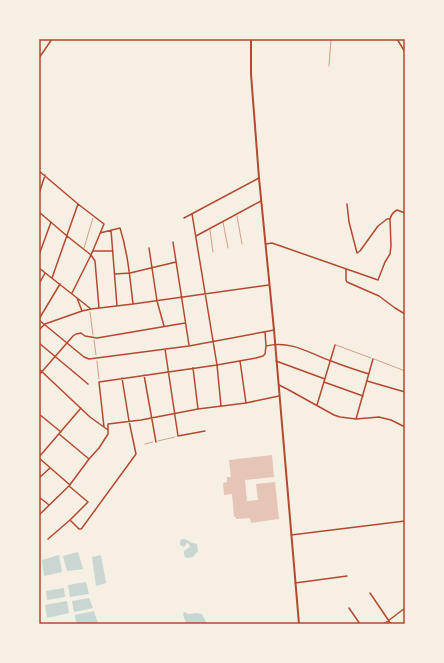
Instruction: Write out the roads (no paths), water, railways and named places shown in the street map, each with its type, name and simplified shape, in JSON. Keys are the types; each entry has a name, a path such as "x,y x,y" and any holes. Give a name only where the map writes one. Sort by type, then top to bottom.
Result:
{"main road":[{"path":"251,39 251,74 259,178 280,396 299,624"}],"street":[{"path":"39,58 52,39"},
{"path":"396,39 405,52"},
{"path":"39,50 43,53"},
{"path":"39,171 104,224 91,255 72,293"},
{"path":"39,194 45,175"},
{"path":"184,218 259,178"},
{"path":"196,236 261,200"},
{"path":"52,278 78,204"},
{"path":"347,204 349,222 357,253 378,226 387,219 390,219"},
{"path":"266,244 272,243 378,280 390,254 391,215 397,210 405,213"},
{"path":"39,212 91,255 95,261 99,308"},
{"path":"192,214 217,365 221,407"},
{"path":"39,255 51,222"},
{"path":"100,233 120,228 124,240 130,273 133,304"},
{"path":"111,230 118,306"},
{"path":"173,242 189,346"},
{"path":"149,248 157,300 164,327"},
{"path":"92,252 113,251"},
{"path":"115,274 130,273 176,262"},
{"path":"39,268 90,309"},
{"path":"346,270 346,282 378,296 405,314"},
{"path":"39,284 45,273"},
{"path":"60,284 39,319 66,343 86,358 189,346 274,330"},
{"path":"39,330 44,324 90,309 269,285"},
{"path":"76,297 82,311"},
{"path":"39,375 66,343 79,332 81,332 84,336 97,338 185,323"},
{"path":"104,427 99,382 217,365 263,356 265,354 266,346 265,332"},
{"path":"39,343 88,384"},
{"path":"266,346 275,344 301,348 330,361 369,374"},
{"path":"317,405 335,345"},
{"path":"165,349 178,436 205,430"},
{"path":"356,419 373,359"},
{"path":"239,361 246,403"},
{"path":"276,361 325,379"},
{"path":"193,368 198,409"},
{"path":"39,370 90,417 108,430"},
{"path":"144,375 156,442"},
{"path":"70,520 79,529 82,528 136,454 122,378"},
{"path":"367,381 405,392"},
{"path":"324,382 363,396"},
{"path":"278,385 340,417 356,419 379,417 405,427"},
{"path":"39,515 70,486 99,448 108,434 108,424 198,409 246,403 280,396"},
{"path":"48,539 88,502 39,457 81,408"},
{"path":"39,414 61,432"},
{"path":"58,434 89,460"},
{"path":"39,478 50,468"},
{"path":"39,497 49,505"},
{"path":"291,535 405,521"},
{"path":"296,583 347,576"},
{"path":"370,593 391,624"},
{"path":"349,608 360,624"},
{"path":"384,624 405,608"}],"lane":[{"path":"329,66 331,39"},
{"path":"237,214 242,244"},
{"path":"84,249 93,216"},
{"path":"223,221 228,248"},
{"path":"210,229 213,252"},
{"path":"335,345 405,371"}]}
